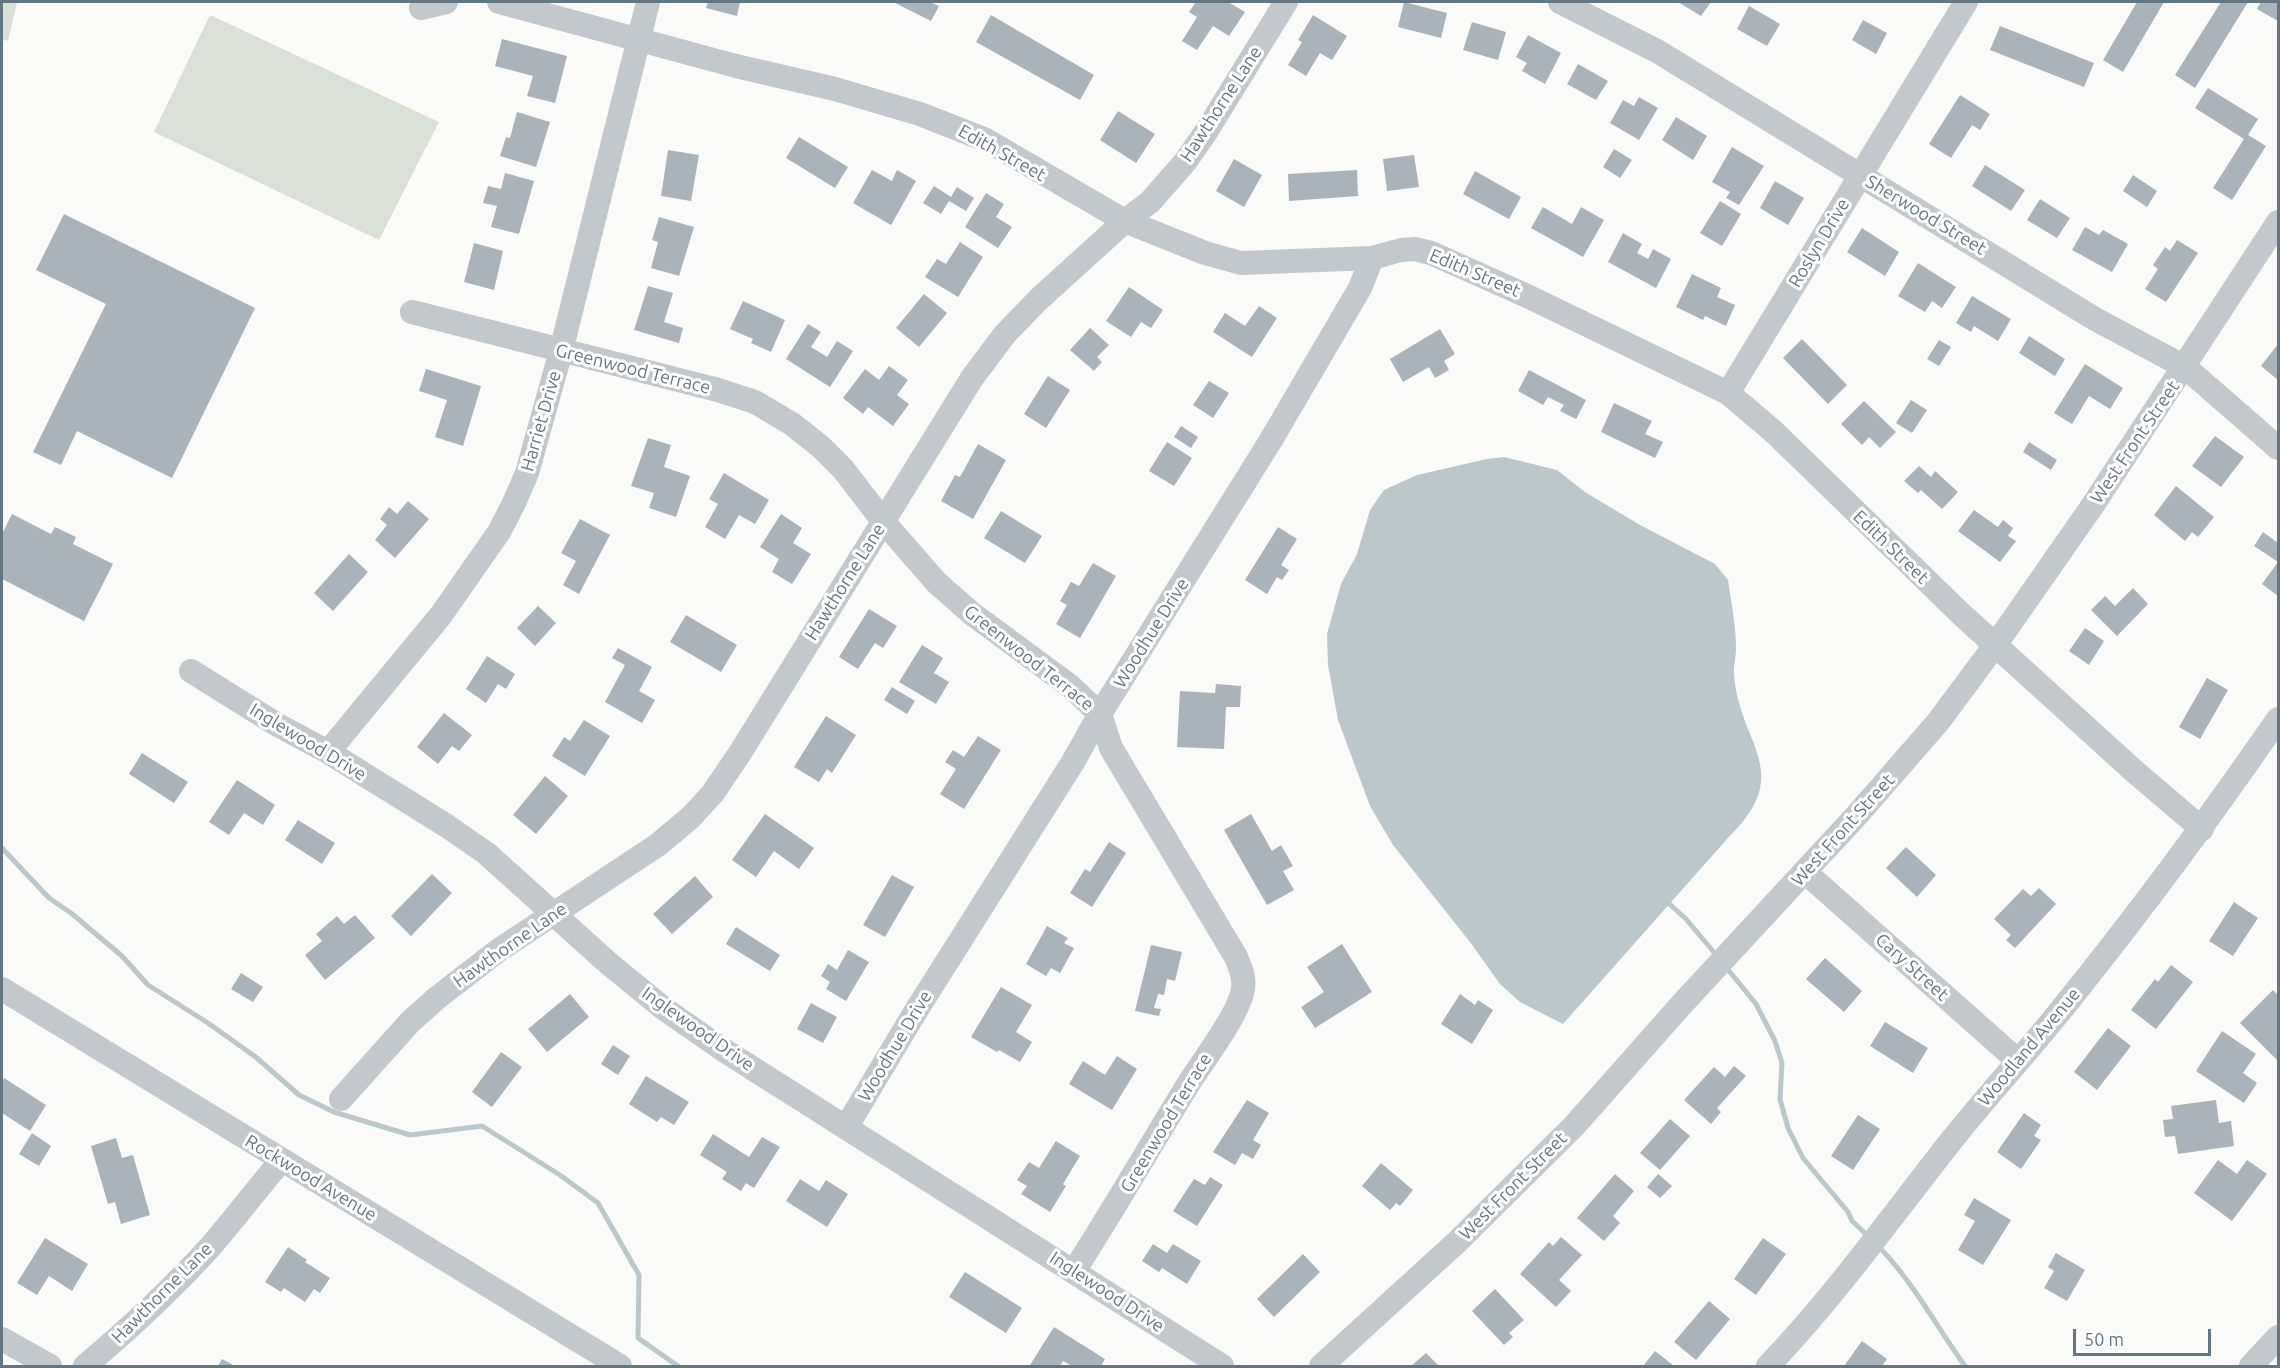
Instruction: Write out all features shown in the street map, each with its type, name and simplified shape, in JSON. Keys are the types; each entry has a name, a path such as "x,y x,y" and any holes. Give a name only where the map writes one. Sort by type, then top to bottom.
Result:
{"street":[{"path":"421,8 446,2"},
{"name":"Edith Street","path":"499,2 736,66 835,89 921,114 986,140 1125,221 1205,253 1241,262 1372,258 1401,250 1415,249 1431,253 1525,295 1728,393 1774,432 1882,539 2134,771 2202,829"},
{"name":"Harriet Drive","path":"328,752 441,615 499,532 527,473 561,351 648,2"},
{"name":"Hawthorne Lane","path":"340,1099 411,1022 438,997 499,950 659,844 691,817 712,793 747,742 972,378 1005,334 1039,298 1125,221 1150,202 1185,162 1286,2"},
{"name":"Sherwood Street","path":"1560,2 1657,51 2095,319 2185,367 2278,448"},
{"name":"Roslyn Drive","path":"1728,393 1966,2"},
{"name":"West Front Street","path":"1321,1366 1457,1242 1574,1126 1938,722 1996,644 2185,367 2278,222"},
{"name":"Woodhue Drive","path":"847,1126 1271,440 1360,288 1372,258"},
{"name":"Greenwood Terrace","path":"412,312 718,390 755,402 792,424 821,447 843,469 883,521 936,582 971,613 1070,686 1100,714 1111,748 1236,957 1242,973 1244,989 1236,1008 1124,1194 1074,1271"},
{"name":"Inglewood Drive","path":"191,670 276,724 328,752 447,826 478,848 554,912 607,962 663,1008 732,1055 1222,1366"},
{"name":"Woodland Avenue","path":"1768,1366 1820,1309 1952,1140 2073,996 2202,829 2278,719"},
{"name":"Cary Street","path":"1805,872 2018,1062"},
{"name":"Rockwood Avenue","path":"2,990 620,1366"},
{"name":"Hawthorne Lane","path":"85,1366 129,1329 177,1281 213,1243 281,1161"},
{"path":"2251,1366 2278,1337"},
{"path":"2,1339 50,1366"}],"shaded area":[{"path":"2,2 17,2 8,41 2,39"},
{"path":"210,15 439,122 379,240 154,132"},
{"path":"1504,457 1557,470 1585,492 1640,525 1715,564 1728,580 1736,639 1734,676 1739,701 1759,759 1761,777 1758,795 1747,816 1563,1024 1520,1002 1500,984 1470,942 1393,845 1370,806 1338,720 1328,665 1327,634 1341,584 1357,554 1370,510 1384,490 1417,475"}],"building":[{"path":"708,2 740,2 737,16 706,8"},
{"path":"893,2 930,2 939,6 931,21"},
{"path":"1196,2 1228,2 1245,12 1229,36 1213,26 1197,50 1182,41 1197,17 1189,12"},
{"path":"1404,2 1447,13 1441,38 1398,27"},
{"path":"1678,2 1711,2 1701,16"},
{"path":"2137,2 2164,2 2123,72 2103,60"},
{"path":"2221,2 2248,2 2195,88 2175,75"},
{"path":"2261,2 2278,2 2278,21 2257,9"},
{"path":"1749,6 1780,24 1767,46 1737,29"},
{"path":"991,15 1094,75 1080,100 976,42"},
{"path":"1313,15 1347,36 1332,60 1320,53 1306,76 1288,65 1302,42 1298,40"},
{"path":"1863,20 1887,33 1876,54 1852,40"},
{"path":"1472,22 1506,32 1498,60 1463,50"},
{"path":"2000,26 2094,63 2084,87 1990,50"},
{"path":"1528,35 1561,53 1545,84 1522,71 1527,63 1516,57"},
{"path":"502,39 567,56 555,103 527,96 533,76 495,66"},
{"path":"1578,64 1608,81 1596,100 1567,84"},
{"path":"2208,88 2258,119 2248,135 2266,146 2232,200 2213,188 2244,139 2195,108"},
{"path":"1960,95 1990,114 1980,130 1972,125 1951,158 1929,144"},
{"path":"1639,97 1658,108 1639,140 1610,123 1623,100 1634,106"},
{"path":"1118,111 1155,134 1136,163 1100,140"},
{"path":"517,112 550,122 536,167 500,156 506,137 510,138"},
{"path":"1676,117 1707,136 1693,160 1662,140"},
{"path":"799,137 848,167 835,188 786,158"},
{"path":"1732,147 1764,166 1739,205 1726,198 1730,192 1712,182"},
{"path":"1614,149 1632,160 1620,178 1603,167"},
{"path":"668,150 699,155 691,201 661,196"},
{"path":"1414,155 1419,187 1387,191 1383,159"},
{"path":"1234,159 1262,175 1244,207 1216,191"},
{"path":"1985,165 2025,190 2011,211 1972,186"},
{"path":"872,170 892,181 897,170 916,181 891,225 853,203"},
{"path":"1357,170 1358,196 1289,201 1288,174"},
{"path":"1475,171 1521,197 1509,219 1463,194"},
{"path":"505,173 534,181 519,234 491,227 497,206 483,203 488,186 501,189"},
{"path":"2133,175 2157,191 2147,207 2123,191"},
{"path":"1775,181 1804,198 1788,225 1760,208"},
{"path":"934,186 951,197 957,187 974,198 966,211 949,201 941,214 923,203"},
{"path":"986,193 1004,204 996,217 1012,227 998,248 965,227"},
{"path":"2040,199 2070,218 2057,238 2027,220"},
{"path":"1720,201 1741,214 1722,246 1700,233"},
{"path":"1543,207 1572,224 1581,207 1604,220 1583,257 1531,228"},
{"path":"64,214 255,308 172,478 77,431 61,465 33,452 106,304 36,270"},
{"path":"659,217 694,227 679,276 651,268 658,242 652,240"},
{"path":"2085,227 2099,235 2103,230 2128,244 2112,272 2072,250"},
{"path":"1862,228 1899,252 1885,276 1847,252"},
{"path":"1623,233 1642,244 1637,253 1648,259 1653,249 1671,259 1656,288 1608,262"},
{"path":"2177,240 2198,253 2166,302 2145,289 2158,269 2153,265 2165,247 2170,251"},
{"path":"960,242 983,257 958,297 925,277 937,259 946,264"},
{"path":"474,243 503,251 494,290 464,282"},
{"path":"1918,263 1956,287 1942,308 1932,301 1925,312 1898,296"},
{"path":"1692,274 1721,288 1717,297 1735,305 1726,326 1705,316 1703,320 1676,307"},
{"path":"648,286 673,293 664,322 683,328 679,343 634,330"},
{"path":"1129,287 1163,310 1151,328 1141,322 1131,337 1106,321"},
{"path":"924,294 947,313 919,347 896,328"},
{"path":"1972,296 2011,319 1998,341 1974,326 1971,332 1956,323"},
{"path":"743,301 785,320 771,352 751,343 753,339 730,329"},
{"path":"1259,306 1277,318 1252,357 1213,332 1225,313 1245,326"},
{"path":"808,324 821,332 811,347 827,357 837,341 853,351 830,387 786,359"},
{"path":"1090,328 1109,345 1097,357 1102,362 1094,371 1070,350"},
{"path":"1440,329 1455,354 1444,361 1449,370 1435,378 1429,367 1403,382 1390,359"},
{"path":"2029,336 2065,359 2055,376 2019,353"},
{"path":"1802,339 1847,385 1828,404 1783,358"},
{"path":"1939,340 1951,347 1939,366 1927,359"},
{"path":"2278,344 2278,380 2261,366"},
{"path":"2085,364 2123,388 2110,409 2089,396 2072,424 2054,413"},
{"path":"889,366 908,380 897,395 909,404 893,426 868,407 863,414 843,398 865,369 879,380"},
{"path":"426,369 481,386 463,446 435,437 447,400 419,391"},
{"path":"1529,370 1586,400 1576,419 1560,411 1564,405 1548,397 1543,405 1518,391"},
{"path":"1048,376 1070,390 1046,428 1024,414"},
{"path":"1209,381 1229,393 1213,418 1193,405"},
{"path":"1911,400 1927,410 1912,433 1896,423"},
{"path":"1864,401 1896,432 1880,448 1869,437 1862,445 1841,424"},
{"path":"1614,403 1652,421 1645,434 1663,442 1655,458 1601,432"},
{"path":"1181,426 1198,437 1191,448 1174,437"},
{"path":"2215,436 2244,457 2221,487 2192,466"},
{"path":"648,438 671,445 664,467 690,476 676,517 649,508 654,493 631,486"},
{"path":"1167,442 1192,458 1174,486 1149,471"},
{"path":"2029,442 2057,460 2051,470 2023,452"},
{"path":"978,444 1006,460 973,519 941,501 955,475 960,477"},
{"path":"1919,466 1931,477 1935,471 1958,492 1942,509 1921,490 1918,493 1904,481"},
{"path":"724,473 769,500 755,524 739,515 725,539 705,527 718,504 709,499"},
{"path":"2176,486 2214,517 2198,537 2192,532 2185,541 2154,515"},
{"path":"408,501 429,519 395,558 375,540 387,525 380,519 389,507 397,514"},
{"path":"1974,510 1998,527 2003,520 2013,528 2008,536 2016,541 2000,562 1958,531"},
{"path":"1001,511 1042,536 1025,563 984,538"},
{"path":"12,514 51,534 55,527 76,537 73,544 113,564 84,621 2,579 2,534"},
{"path":"781,514 802,528 793,543 811,554 792,584 772,572 779,559 760,547"},
{"path":"580,519 610,535 579,594 563,585 576,561 561,553"},
{"path":"1278,527 1297,539 1281,565 1289,570 1282,580 1277,577 1267,594 1245,580"},
{"path":"2263,532 2278,543 2278,562 2254,546"},
{"path":"349,554 368,572 333,611 314,593"},
{"path":"2278,562 2278,596 2262,584"},
{"path":"1093,563 1116,576 1080,638 1056,624 1067,605 1060,601 1071,582 1079,586"},
{"path":"2133,588 2148,604 2117,636 2091,610 2105,596 2115,606"},
{"path":"538,606 556,623 535,646 517,628"},
{"path":"869,609 897,626 883,648 875,643 858,669 839,657"},
{"path":"686,615 737,645 721,672 670,642"},
{"path":"2085,628 2104,641 2089,665 2069,651"},
{"path":"922,645 943,658 934,673 949,682 936,704 899,682"},
{"path":"618,648 652,667 639,691 655,700 642,723 605,702 625,665 612,658"},
{"path":"487,656 515,674 506,689 498,684 486,703 466,689"},
{"path":"2207,678 2228,690 2200,739 2179,727"},
{"path":"1216,684 1241,686 1240,707 1226,707 1224,749 1177,747 1180,691 1215,693"},
{"path":"892,687 915,701 907,714 884,700"},
{"path":"444,713 472,735 459,751 452,746 438,764 417,747"},
{"path":"826,716 856,735 832,773 827,769 819,782 794,767"},
{"path":"584,720 610,736 585,776 552,756 564,737 570,741"},
{"path":"978,736 1001,750 964,809 940,794 956,769 945,762 953,750 964,757"},
{"path":"142,753 188,782 174,803 129,774"},
{"path":"545,776 568,796 536,834 513,815"},
{"path":"237,780 275,805 263,825 244,813 229,835 209,822"},
{"path":"765,814 814,848 799,869 774,851 756,877 732,860"},
{"path":"1251,814 1272,851 1281,845 1293,866 1283,871 1294,890 1267,905 1224,830"},
{"path":"298,820 335,843 322,864 285,840"},
{"path":"1109,842 1126,853 1092,907 1070,893 1085,869 1090,872"},
{"path":"1906,847 1936,875 1917,897 1886,868"},
{"path":"432,874 452,893 411,936 391,916"},
{"path":"892,875 914,887 885,937 863,925"},
{"path":"695,876 713,897 672,934 653,914"},
{"path":"2039,888 2056,904 2015,948 2006,940 2011,935 1994,919 2023,889 2031,896"},
{"path":"2234,902 2258,918 2233,956 2209,941"},
{"path":"355,915 375,938 325,980 305,955 322,941 316,934 337,916 344,924"},
{"path":"1047,926 1068,938 1064,943 1074,948 1060,973 1051,968 1046,976 1026,964"},
{"path":"736,927 780,955 770,971 726,944"},
{"path":"1342,944 1372,992 1315,1028 1301,1007 1324,992 1307,967"},
{"path":"1151,945 1182,952 1175,981 1167,979 1164,995 1158,994 1154,1008 1161,1009 1159,1016 1135,1011"},
{"path":"848,950 869,962 846,1001 826,989 830,982 821,976 828,964 837,970"},
{"path":"1825,958 1862,991 1844,1012 1806,979"},
{"path":"2171,965 2193,982 2156,1029 2131,1010 2155,979 2158,982"},
{"path":"241,973 263,987 253,1002 231,989"},
{"path":"1001,987 1032,1005 1016,1032 1032,1042 1020,1062 971,1037"},
{"path":"2273,990 2278,995 2278,1061 2240,1023"},
{"path":"570,994 589,1017 547,1052 528,1029"},
{"path":"1460,994 1475,1005 1478,1000 1493,1010 1472,1044 1441,1024"},
{"path":"811,1003 837,1017 823,1043 797,1029"},
{"path":"1885,1022 1928,1048 1913,1073 1870,1046"},
{"path":"2108,1028 2131,1046 2097,1090 2074,1072"},
{"path":"2222,1031 2256,1054 2243,1073 2257,1083 2244,1103 2196,1071"},
{"path":"613,1045 630,1056 618,1075 601,1064"},
{"path":"501,1052 522,1067 492,1107 472,1092"},
{"path":"1117,1056 1137,1069 1112,1110 1069,1084 1083,1061 1105,1075"},
{"path":"1734,1066 1746,1076 1717,1108 1721,1112 1711,1124 1684,1100 1714,1067 1725,1077"},
{"path":"646,1076 689,1102 674,1125 661,1117 657,1122 629,1104"},
{"path":"4,1078 46,1105 30,1131 2,1113"},
{"path":"1247,1100 1269,1113 1253,1140 1261,1145 1253,1159 1242,1153 1235,1165 1213,1152"},
{"path":"2216,1100 2219,1123 2231,1121 2234,1146 2178,1154 2175,1136 2165,1137 2163,1120 2173,1119 2171,1106"},
{"path":"2024,1113 2041,1125 2034,1136 2041,1140 2021,1169 1997,1152"},
{"path":"1858,1115 1880,1129 1853,1170 1831,1156"},
{"path":"1670,1119 1690,1136 1660,1170 1640,1153"},
{"path":"32,1133 51,1146 39,1166 19,1154"},
{"path":"713,1134 749,1157 762,1137 780,1147 754,1188 746,1183 741,1191 722,1179 727,1172 700,1155"},
{"path":"116,1138 122,1158 133,1155 150,1215 121,1224 115,1202 108,1204 91,1146"},
{"path":"1056,1141 1080,1156 1063,1184 1066,1186 1050,1212 1021,1194 1027,1186 1017,1180 1029,1162 1039,1168"},
{"path":"2218,1160 2237,1174 2247,1160 2267,1174 2232,1221 2194,1193"},
{"path":"1381,1163 1413,1190 1400,1206 1396,1203 1390,1210 1362,1186"},
{"path":"1615,1174 1634,1191 1613,1216 1620,1223 1604,1241 1577,1218"},
{"path":"1658,1174 1672,1186 1660,1198 1647,1187"},
{"path":"1210,1177 1223,1185 1197,1226 1173,1211 1194,1179 1205,1185"},
{"path":"800,1179 819,1191 826,1180 848,1194 827,1227 786,1201"},
{"path":"1974,1198 2011,1220 1983,1265 1958,1250 1975,1221 1964,1215"},
{"path":"1561,1237 1582,1255 1559,1280 1571,1291 1556,1307 1520,1274 1549,1242 1553,1246"},
{"path":"45,1238 88,1264 72,1291 49,1276 37,1295 17,1283"},
{"path":"1763,1238 1786,1254 1756,1295 1734,1279"},
{"path":"1153,1244 1167,1253 1173,1244 1201,1261 1187,1284 1162,1268 1159,1272 1142,1261"},
{"path":"288,1247 307,1260 305,1262 330,1278 320,1293 314,1289 305,1302 284,1288 281,1292 265,1282"},
{"path":"2056,1253 2085,1270 2067,1301 2044,1288 2054,1271 2048,1267"},
{"path":"1303,1254 1320,1272 1274,1317 1257,1299"},
{"path":"965,1272 1022,1308 1006,1333 949,1297"},
{"path":"1495,1289 1524,1320 1509,1333 1513,1337 1504,1345 1472,1311"},
{"path":"1709,1301 1730,1319 1696,1360 1674,1342"},
{"path":"1054,1327 1105,1359 1101,1366 1072,1366 1063,1361 1060,1366 1030,1365"},
{"path":"1862,1341 1887,1359 1882,1366 1844,1366"},
{"path":"1655,1351 1674,1366 1643,1366"},
{"path":"1426,1353 1439,1366 1411,1366"},
{"path":"222,1359 235,1366 218,1366"}],"waterway":[{"path":"2,848 49,898 71,913 122,956 148,985 208,1023 257,1058 299,1095 334,1112 410,1135 482,1126 560,1175 598,1203 639,1275 638,1338 678,1366"},
{"path":"1665,900 1686,919 1718,957"},
{"path":"1726,967 1756,1004 1775,1041 1782,1063 1780,1099 1788,1128 1803,1158 1848,1212 1852,1221 1868,1236"},
{"path":"1877,1245 1902,1273 1965,1366"}]}
